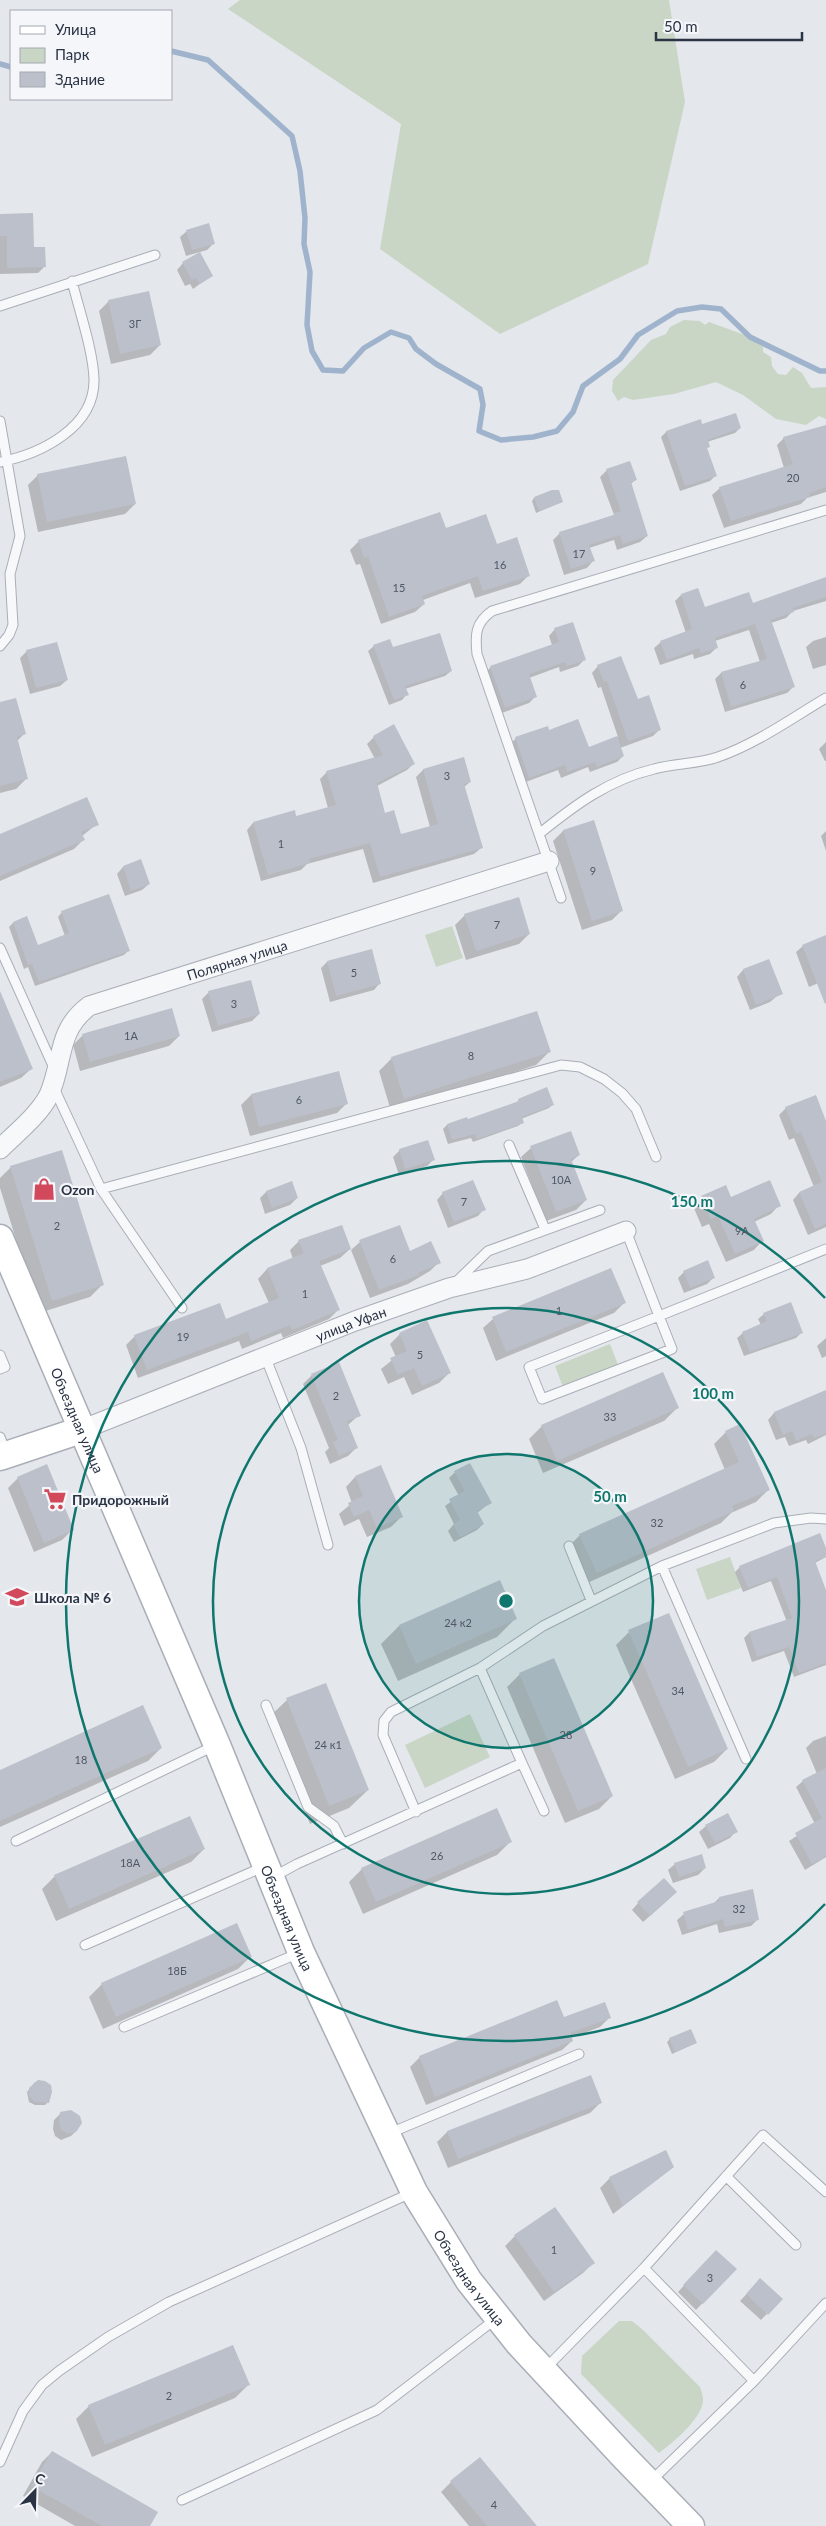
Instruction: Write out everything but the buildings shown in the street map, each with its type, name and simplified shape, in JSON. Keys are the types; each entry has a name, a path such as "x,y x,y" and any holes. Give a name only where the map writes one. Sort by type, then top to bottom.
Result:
{"main road":[{"name":"Объездная улица","path":"0,1238 217,1745 301,1952 414,2192 455,2260 497,2318 542,2371 692,2526"},
{"path":"2,1449 81,1430"}],"street":[{"name":"Полярная улица","path":"0,1149 41,1106 54,1079 67,1030 76,1016 89,1006 549,861"},
{"name":"улица Уфан","path":"81,1430 265,1355 449,1288 527,1269 626,1231"}],"lane":[{"path":"0,306 155,255"},
{"path":"3,461 32,454 55,442 66,433 83,413 91,397 94,380 92,365 72,281"},
{"path":"0,421 3,461 20,536 10,574 13,625 10,635 0,646"},
{"path":"561,898 477,654 476,627 482,618 501,608 826,510"},
{"path":"540,834 579,802 600,788 648,770 718,757 772,730 826,698"},
{"path":"0,948 101,1189 182,1308"},
{"path":"101,1189 561,1064 580,1067 604,1079 622,1093 636,1109 656,1157"},
{"path":"509,1145 545,1229"},
{"path":"449,1288 488,1252 545,1229 600,1210"},
{"path":"626,1231 659,1316 672,1349 542,1400 529,1367 659,1316 826,1249"},
{"path":"0,1355 5,1367 0,1369"},
{"path":"265,1355 300,1448 328,1545"},
{"path":"416,1812 383,1735 384,1721 392,1712 480,1668 543,1626 591,1600 662,1566 774,1523 811,1518 826,1519"},
{"path":"569,1546 591,1600"},
{"path":"662,1566 746,1758"},
{"path":"480,1668 544,1811"},
{"path":"266,1705 308,1807 334,1826 343,1844"},
{"path":"16,1840 217,1745"},
{"path":"85,1945 343,1844 522,1763"},
{"path":"124,2028 301,1952"},
{"path":"386,2134 579,2054"},
{"path":"542,2371 644,2268 764,2135 826,2192"},
{"path":"726,2176 796,2245"},
{"path":"0,2462 23,2411 42,2385 58,2371 108,2337 169,2302 414,2192"},
{"path":"644,2268 754,2381"},
{"path":"649,2483 754,2381 826,2303"},
{"path":"182,2500 377,2410 497,2318"}],"green space":[{"path":"240,0 669,0 685,102 648,264 500,334 380,249 401,124 228,9"},
{"path":"684,320 700,321 705,325 709,322 756,339 763,345 763,352 771,357 772,366 778,374 786,375 793,367 802,373 811,388 826,387 826,419 819,416 806,425 776,419 743,395 716,382 674,394 633,400 624,397 618,401 612,391 613,380 651,340 666,334 670,327"},
{"path":"452,926 463,958 436,967 425,935"},
{"path":"610,1344 618,1365 563,1387 555,1366"},
{"path":"730,1557 741,1588 707,1600 696,1569"},
{"path":"470,1714 490,1757 425,1788 405,1745"},
{"path":"619,2321 632,2321 642,2329 700,2387 702,2393 702,2406 699,2414 687,2429 659,2453 581,2374 582,2356"}],"waterway":[{"path":"172,51 208,60 292,136 300,171 305,218 304,244 310,272 307,325 312,351 323,370 343,371 364,348 391,332 409,338 416,349 436,364 480,389 483,405 479,431 501,440 533,437 557,431 573,412 583,386 620,359 638,335 677,311 702,307 721,309 750,337 820,371 826,371"},
{"path":"0,64 10,67"}],"place":[{"name":"Ozon","path":"44,1189"},
{"name":"Придорожный","path":"55,1499"},
{"name":"Школа № 6","path":"17,1597"}]}
